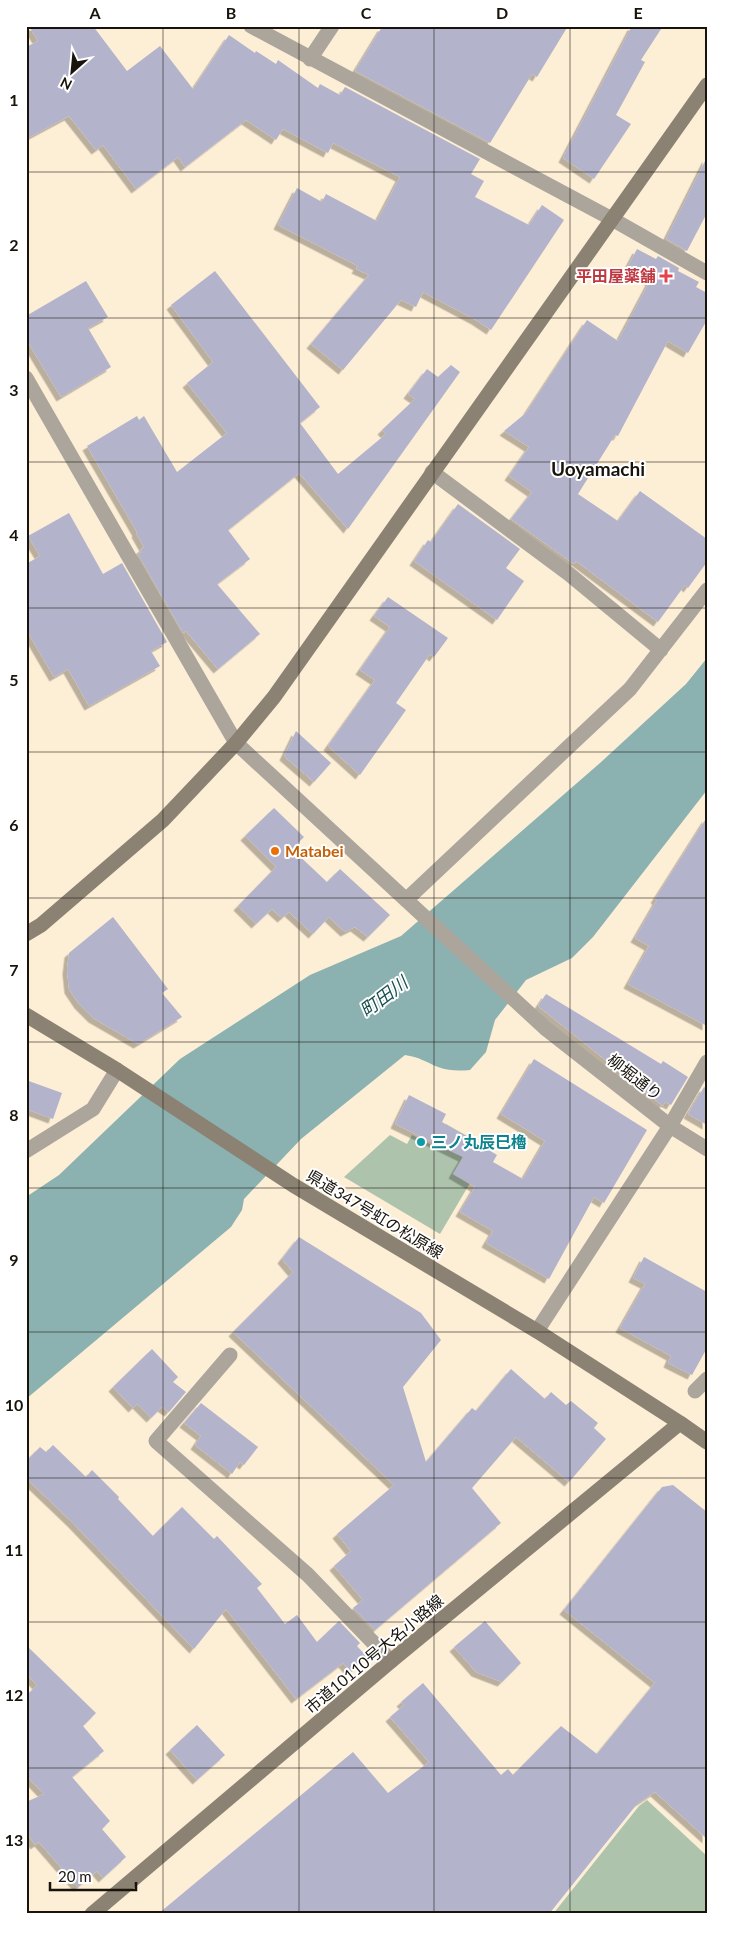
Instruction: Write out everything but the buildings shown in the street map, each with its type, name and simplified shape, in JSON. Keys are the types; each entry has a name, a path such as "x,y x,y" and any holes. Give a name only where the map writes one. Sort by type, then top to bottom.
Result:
{"street":[{"path":"251,26 707,273"},
{"path":"310,59 332,26"},
{"path":"26,934 41,925 163,820 236,744 274,697 707,85"},
{"name":"柳堀通り","path":"26,378 236,744 546,1028 670,1126 707,1149"},
{"path":"432,472 569,574 661,650"},
{"path":"406,900 630,689 705,596"},
{"name":"県道347号虹の松原線","path":"26,1016 116,1070 294,1185 537,1331 707,1442"},
{"path":"537,1331 670,1126 707,1062"},
{"path":"26,1151 93,1109 116,1070"},
{"path":"230,1355 156,1441 308,1574 391,1661"},
{"path":"695,1391 707,1379"},
{"name":"市道10110号大名小路線","path":"92,1914 391,1661 680,1423"}],"green space":[{"path":"446,1124 490,1149 440,1234 344,1177 390,1135 407,1144 412,1135 434,1146"},
{"path":"647,1800 707,1856 707,1914 553,1914 639,1806"}],"water":[{"name":"町田川","path":"707,658 707,790 593,937 572,958 526,980 495,1020 486,1052 470,1070 446,1069 405,1055 301,1139 244,1199 242,1210 231,1227 26,1399 26,1197 59,1175 180,1059 310,975 401,936 600,763 686,684"}],"place":[{"name":"平田屋薬舗","path":"666,276"},
{"name":"Matabei","path":"275,851"},
{"name":"三ノ丸辰巳櫓","path":"421,1142"}],"district":[{"name":"Uoyamachi","path":"598,469"}]}
